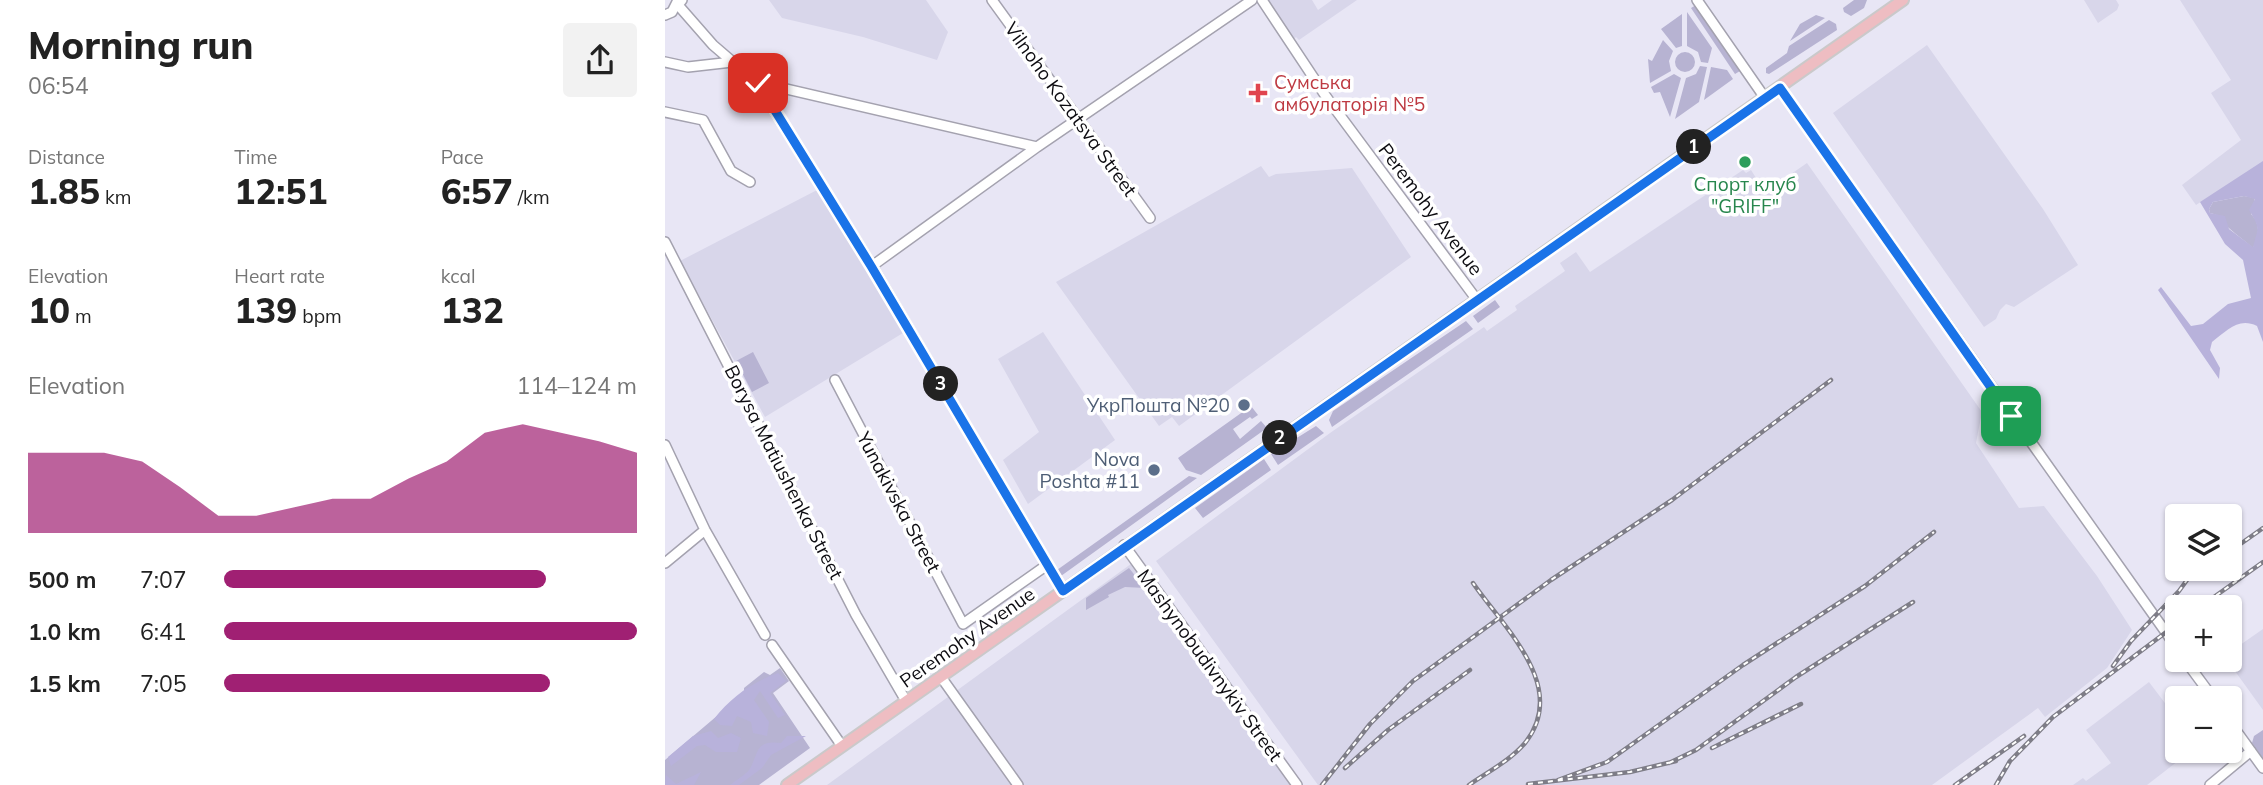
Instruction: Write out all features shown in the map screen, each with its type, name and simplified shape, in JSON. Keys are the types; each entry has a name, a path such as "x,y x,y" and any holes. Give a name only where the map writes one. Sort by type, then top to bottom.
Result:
{"main road":[{"name":"Peremohy Avenue","path":"787,785 1124,545 1780,88 1889,4 1903,0"}],"street":[{"name":"Vilnoho Kozatsva Street","path":"992,0 1150,218"},
{"path":"871,266 1037,147 1252,0"},
{"name":"Peremohy Avenue","path":"1262,0 1327,98 1477,300"},
{"path":"1697,0 1765,98"},
{"path":"665,15 679,2 713,45 756,82 871,266 1063,591"},
{"path":"665,62 688,67 732,62"},
{"path":"756,82 1037,147"},
{"path":"1780,88 2165,631"},
{"path":"665,112 703,120 731,171 750,182"},
{"name":"Borysa Matiushenka Street","path":"665,242 849,602 906,701"},
{"name":"Yunakivska Street","path":"835,380 963,624 1047,565"},
{"path":"665,445 705,530 765,635"},
{"path":"665,563 705,530"},
{"name":"Mashynobudivnykiv Street","path":"1124,545 1297,785"},
{"path":"772,645 842,746"},
{"path":"941,677 1018,785"},
{"path":"2242,739 2263,768"},
{"path":"2210,785 2251,751"}],"shaded area":[{"path":"769,0 926,0 948,32 937,60 863,37 782,18"},
{"path":"1268,0 1312,0 1318,10 1332,0 1357,0 1299,40 1296,37 1293,40"},
{"path":"1854,0 1867,0 1864,8 1851,16 1844,12 1843,8"},
{"path":"2084,0 2116,0 2119,5 2117,10 2098,23"},
{"path":"2180,0 2263,0 2263,162 2196,205 2182,185 2241,140 2211,93 2231,80"},
{"path":"1696,5 1740,71 1735,74 1691,8"},
{"path":"1687,12 1712,48 1708,63 1701,62 1698,52 1687,46"},
{"path":"1682,14 1682,46 1676,48 1661,29"},
{"path":"1816,15 1825,18 1790,41 1800,24"},
{"path":"1829,20 1836,24 1837,30 1769,74 1766,73 1766,68 1787,53 1789,46"},
{"path":"1663,40 1673,51 1669,61 1671,71 1650,83 1648,59 1652,61"},
{"path":"1927,45 2043,209 2078,265 2014,307 2006,304 1996,319 1984,327 1833,113"},
{"path":"1685,52 1692,55 1695,62 1692,69 1685,72 1678,69 1675,62 1678,55"},
{"path":"1700,66 1707,67 1699,102 1675,119 1686,78 1696,74"},
{"path":"1711,67 1727,70 1733,79 1704,100"},
{"path":"1674,74 1681,78 1670,117 1660,92 1654,93 1651,87"},
{"path":"2263,161 2263,342 2257,326 2244,323 2233,326 2212,342 2210,350 2220,368 2219,379 2158,290 2161,287 2191,326 2203,324 2228,304 2251,298 2243,260 2225,244 2200,202","holes":["2244,196 2255,199 2249,210 2257,228 2253,247 2229,229 2225,216 2210,213 2209,209 2213,202"]},
{"path":"1807,163 1982,412 1976,443 2019,508 2044,506 2097,576 2132,630 2107,668 2045,717 2038,708 1932,785 1318,785 1156,561 1330,433 1484,327 1487,331 1517,310 1515,306 1565,271 1560,263 1576,252 1590,272 1743,170 1746,173 1751,170 1765,192"},
{"path":"1261,166 1269,177 1276,174 1352,168 1411,257 1179,426 1172,417 1159,426 1056,282"},
{"path":"819,189 903,333 765,417 680,261"},
{"path":"2244,196 2255,198 2251,214 2258,230 2253,248 2221,218 2210,213 2209,209 2213,202"},
{"path":"1495,300 1500,307 1478,323 1473,316"},
{"path":"1466,321 1473,329 1332,427 1329,420 1333,411"},
{"path":"1043,332 1115,440 1028,504 1003,460 1039,432 998,359"},
{"path":"753,352 769,383 752,392 736,361"},
{"path":"1251,406 1258,415 1252,419 1250,417 1233,429 1240,439 1261,421 1267,428 1201,475 1186,470 1178,458"},
{"path":"1316,426 1324,433 1278,465 1271,454"},
{"path":"1264,459 1271,470 1203,518 1195,508"},
{"path":"1189,476 1197,478 1061,576 1057,570"},
{"path":"1135,561 1292,785 827,785"},
{"path":"1129,568 1145,588 1125,587 1086,610 1086,598"},
{"path":"2263,629 2263,710 2236,672 2242,672 2242,644"},
{"path":"780,668 789,681 773,693 810,748 759,785 665,785 665,760 744,693 744,688 764,672 770,675"},
{"path":"778,673 786,681 770,693 785,715 778,718 760,691 754,700 769,722 767,736 753,733 751,722 737,716 732,726 720,725 714,719 743,691"},
{"path":"2149,682 2165,703 2165,763 2175,763 2147,785 2073,785 2083,778 2086,781 2111,763 2086,730"},
{"path":"2263,730 2263,759 2252,743 2254,736"},
{"path":"711,731 718,738 731,733 741,738 737,752 716,752 705,745 697,746 671,766 668,757 693,736"},
{"path":"787,736 806,736 771,755 762,768 739,785 730,785 749,770 762,746 772,742 781,743"},
{"path":"701,772 694,785 665,785 666,775 676,784"}],"railway":[{"path":"1322,785 1370,724 1413,681 1551,580 1672,500 1831,380"},
{"path":"2242,543 2263,528"},
{"path":"1558,780 1607,762 1743,665 1865,586 1934,532"},
{"path":"2217,595 2263,562"},
{"path":"2113,666 2131,641 2186,581"},
{"path":"1469,785 1506,761 1525,743 1537,722 1540,701 1536,679 1527,658 1473,583"},
{"path":"1669,763 1696,750 1796,677 1913,602"},
{"path":"1996,785 2010,761 2053,717 2165,633"},
{"path":"1345,768 1388,730 1470,670"},
{"path":"1712,748 1801,704"},
{"path":"1955,785 2024,736"},
{"path":"1528,784 1630,772 1676,761"}],"place":[{"name":"Сумська амбулаторія №5","path":"1258,93"},
{"name":"Спорт клуб \"GRIFF\"","path":"1745,162"},
{"name":"УкрПошта №20","path":"1244,405"},
{"name":"Nova Poshta #11","path":"1154,470"}],"route":[{"path":"758,83 822,183 1063,591 1780,88 2011,416"}]}
